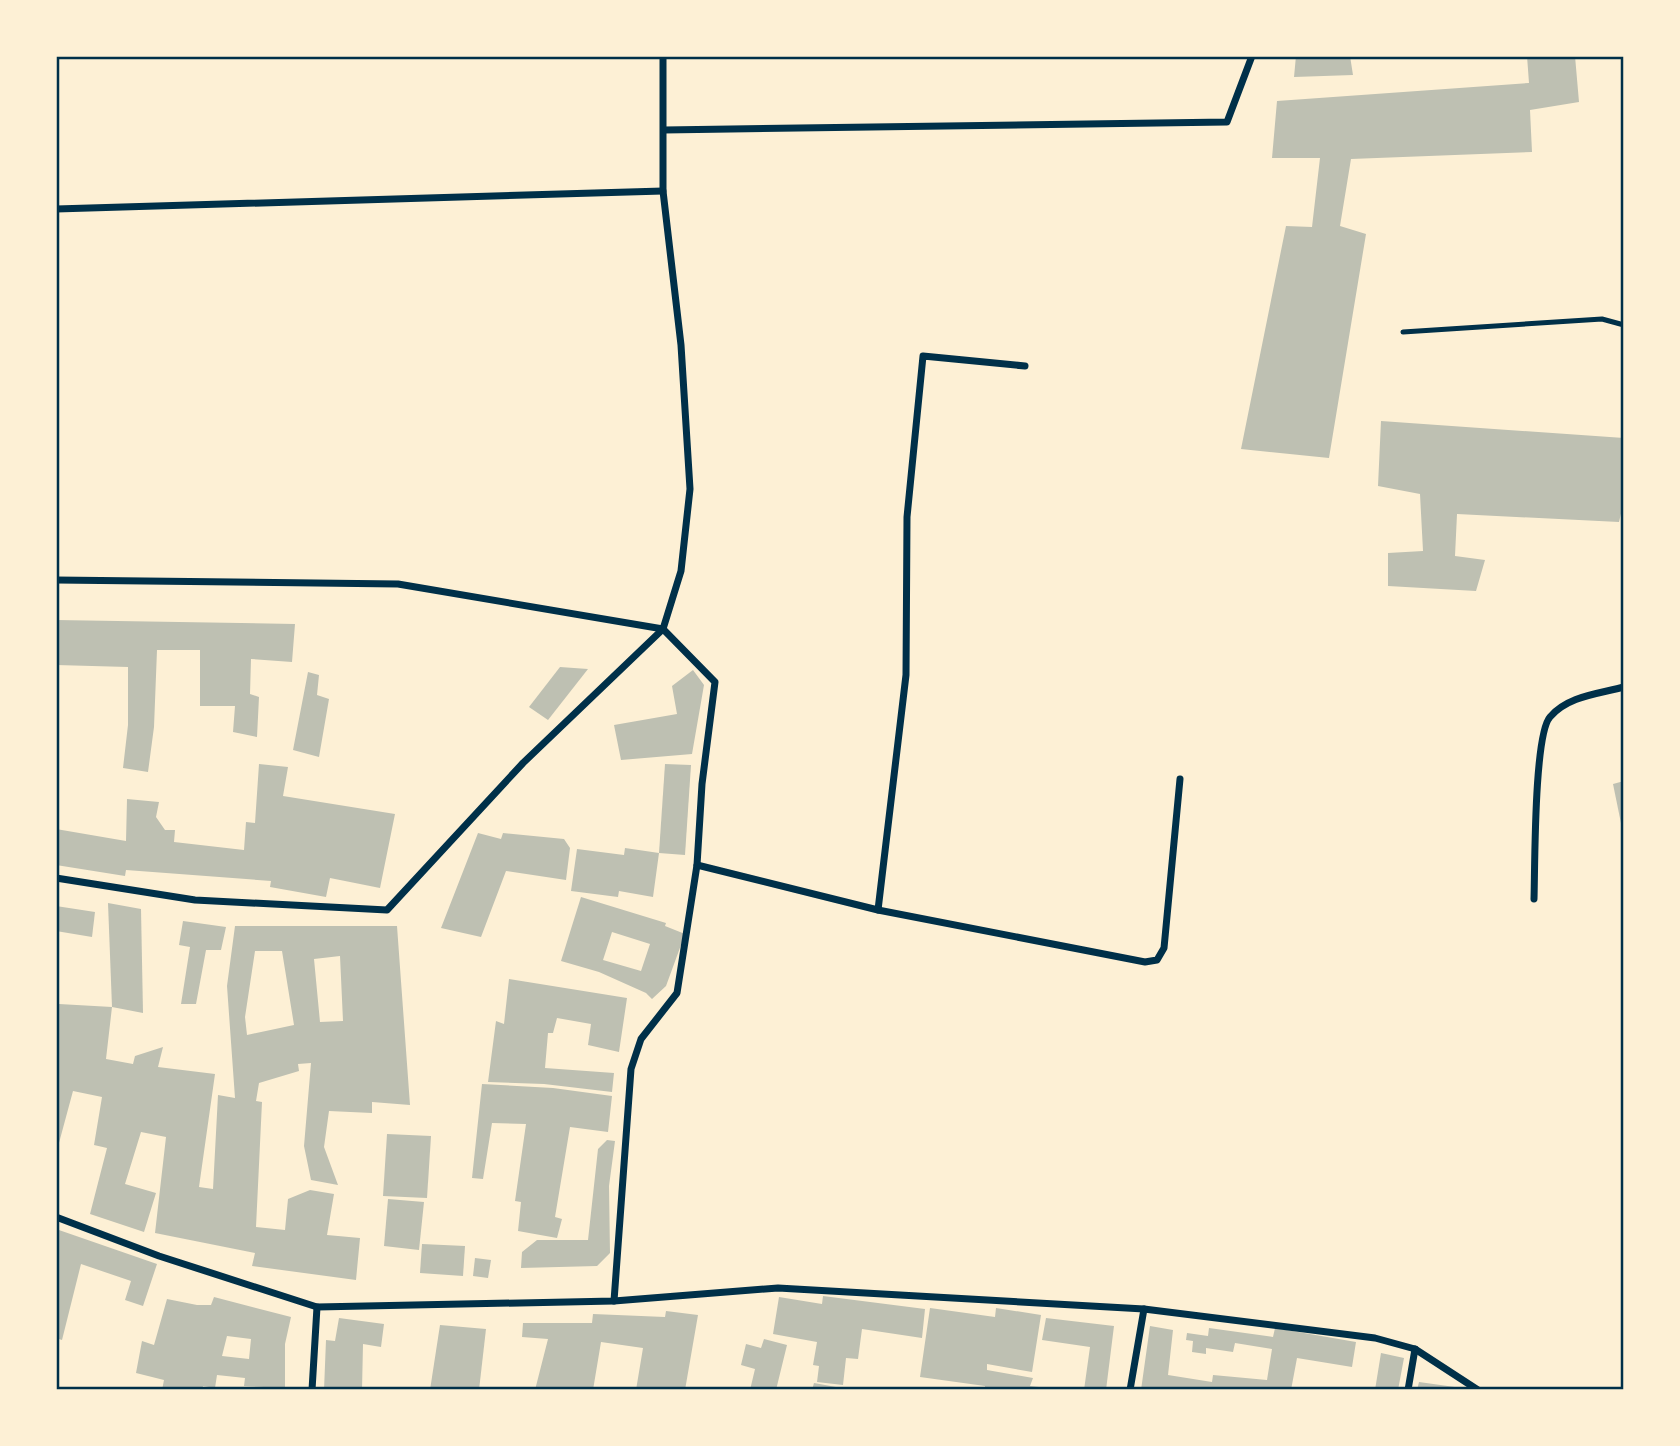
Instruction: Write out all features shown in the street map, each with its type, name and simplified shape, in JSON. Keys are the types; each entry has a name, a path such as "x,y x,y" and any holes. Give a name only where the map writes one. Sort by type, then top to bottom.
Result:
{"street":[{"path":"56,878 195,900 387,910 523,763 663,629 681,571 690,489 681,345 663,191 663,56"},
{"path":"664,130 1227,122 1252,56"},
{"path":"56,209 663,191"},
{"path":"878,910 906,675 907,517 923,356 1025,366"},
{"path":"56,580 398,584 663,629 715,682 702,784 697,865 677,993 641,1039 631,1069 614,1301"},
{"path":"1534,899 1539,748 1548,718 1569,701 1624,687"},
{"path":"697,865 878,910 1145,962 1157,960 1164,947 1180,779"},
{"path":"56,1217 159,1256 317,1307 614,1301 778,1288 1144,1309 1375,1338 1415,1349 1478,1390"},
{"path":"312,1390 317,1307"},
{"path":"1130,1390 1144,1309"},
{"path":"1408,1390 1415,1349"}],"lane":[{"path":"1402,332 1602,319 1624,326"}],"building":[{"path":"1296,56 1350,56 1353,75 1294,77"},
{"path":"1527,56 1575,56 1579,102 1530,110 1532,152 1351,159 1340,226 1366,234 1329,458 1241,449 1286,226 1312,227 1320,158 1272,158 1277,101 1529,83"},
{"path":"1381,421 1624,438 1624,501 1619,522 1457,514 1455,556 1485,560 1476,591 1388,586 1388,553 1423,551 1420,494 1378,486"},
{"path":"56,620 295,624 292,662 251,659 250,694 259,697 257,737 233,732 235,706 200,706 200,650 157,650 154,727 148,772 123,768 128,725 128,667 56,665"},
{"path":"560,667 588,669 548,720 529,707"},
{"path":"693,670 704,685 692,754 621,760 614,725 677,714 672,686"},
{"path":"308,672 319,675 317,695 329,699 319,757 293,750"},
{"path":"259,764 288,767 283,796 395,814 380,888 330,878 326,897 270,887 271,881 126,870 125,876 56,865 56,829 126,841 127,799 159,802 156,817 165,830 175,830 174,842 244,850 246,822 255,823"},
{"path":"665,764 691,765 685,855 659,853"},
{"path":"1624,781 1624,833 1623,833 1613,784"},
{"path":"478,833 501,839 503,833 564,839 570,848 566,880 506,871 481,937 441,928"},
{"path":"625,848 659,853 653,897 619,891 618,897 571,891 577,849 624,855"},
{"path":"581,897 666,923 665,926 685,934 666,986 652,999 646,993 599,972 561,961","holes":["612,932 650,944 641,971 603,960"]},
{"path":"108,903 141,909 143,1013 112,1007"},
{"path":"56,906 95,912 92,937 56,931"},
{"path":"183,921 226,927 221,950 206,950 196,1004 181,1004 190,947 179,945"},
{"path":"235,926 397,926 410,1105 372,1102 372,1113 329,1111 324,1147 338,1185 311,1180 304,1146 311,1063 298,1064 299,1071 259,1083 256,1101 262,1102 256,1227 285,1230 288,1199 310,1190 334,1194 327,1235 360,1238 356,1280 252,1266 255,1253 155,1233 166,1137 141,1132 125,1184 156,1193 144,1232 90,1214 107,1148 94,1145 102,1097 73,1091 56,1154 56,1006 112,1007 106,1059 133,1064 135,1056 163,1047 158,1067 215,1074 199,1187 213,1189 218,1095 235,1098 227,986","holes":["255,951 282,951 294,1025 247,1035 245,1017","340,956 343,1021 320,1022 314,959"]},
{"path":"509,979 627,998 619,1052 588,1045 591,1024 557,1018 553,1033 548,1033 545,1068 614,1073 612,1092 544,1084 488,1082 496,1021 504,1024"},
{"path":"482,1084 553,1088 612,1096 608,1132 570,1127 555,1217 562,1219 557,1238 518,1231 521,1202 515,1201 526,1124 492,1123 483,1179 472,1178"},
{"path":"387,1134 431,1136 427,1198 383,1196"},
{"path":"607,1140 615,1141 609,1186 610,1253 597,1266 521,1268 522,1252 537,1240 588,1240 598,1149"},
{"path":"388,1199 424,1202 419,1250 384,1246"},
{"path":"56,1229 157,1264 143,1306 125,1300 131,1281 81,1264 62,1340 56,1338"},
{"path":"422,1244 465,1246 463,1276 420,1273"},
{"path":"475,1258 491,1260 488,1278 473,1276"},
{"path":"823,1296 925,1309 922,1338 862,1329 858,1359 846,1358 843,1385 817,1382 819,1366 813,1365 817,1342 773,1334 779,1297 822,1304"},
{"path":"214,1297 291,1317 285,1344 285,1390 244,1386 245,1378 217,1375 215,1388 203,1386 202,1390 162,1390 164,1380 136,1373 142,1341 154,1345 167,1299 211,1305","holes":["227,1336 251,1339 249,1359 222,1356"]},
{"path":"930,1308 995,1317 996,1308 1041,1315 1032,1372 987,1364 987,1370 1033,1378 1030,1386 1048,1390 985,1390 985,1386 920,1377"},
{"path":"666,1311 698,1315 685,1390 636,1390 643,1348 601,1342 593,1390 535,1390 548,1339 522,1337 523,1323 592,1323 593,1314 665,1317"},
{"path":"339,1318 384,1324 381,1347 363,1344 362,1390 324,1390 326,1340 335,1341"},
{"path":"1046,1318 1114,1326 1106,1390 1084,1390 1090,1347 1042,1340"},
{"path":"440,1325 486,1329 479,1390 430,1390"},
{"path":"1150,1326 1173,1330 1168,1375 1212,1382 1213,1375 1267,1380 1272,1349 1235,1343 1233,1352 1206,1348 1206,1354 1192,1352 1193,1341 1186,1340 1187,1333 1208,1336 1209,1328 1273,1337 1275,1328 1356,1342 1352,1367 1297,1358 1291,1390 1141,1390"},
{"path":"764,1339 787,1345 776,1390 750,1390 755,1369 741,1365 746,1344 761,1348"},
{"path":"1381,1353 1404,1358 1398,1390 1375,1390"},
{"path":"1419,1382 1462,1388 1462,1390 1417,1390"},
{"path":"814,1383 847,1389 847,1390 812,1390"}]}
